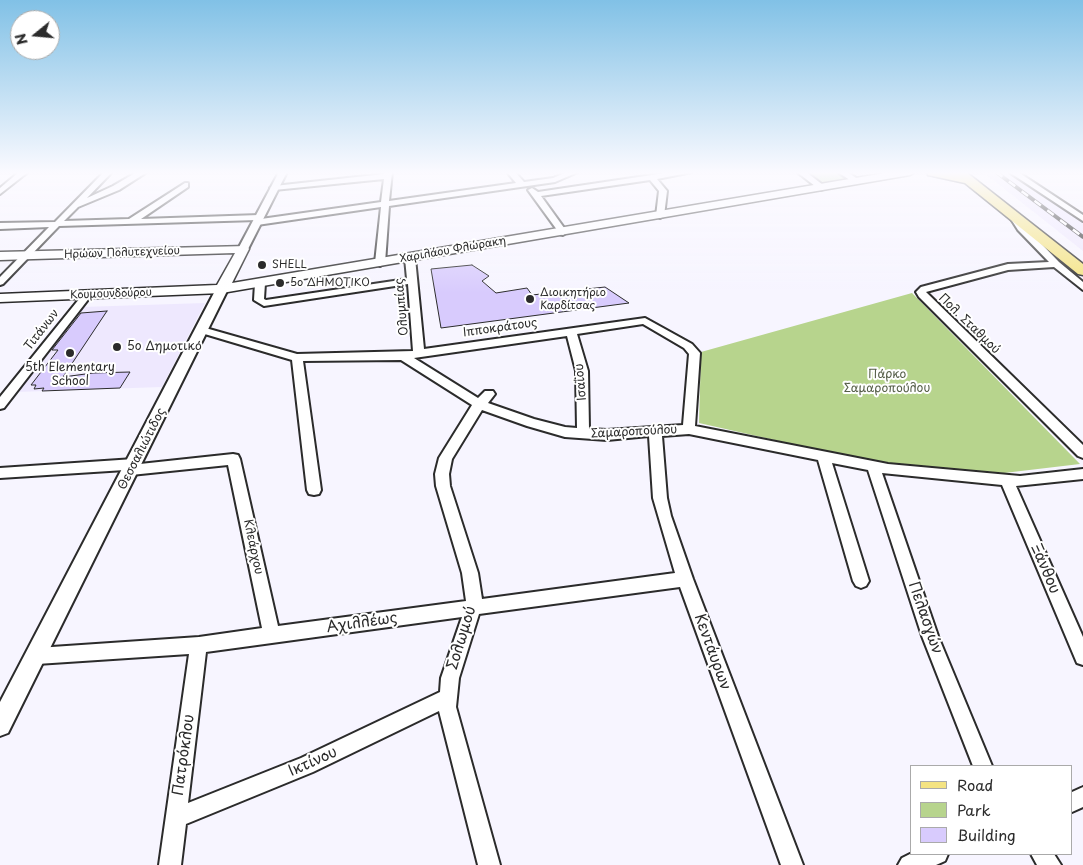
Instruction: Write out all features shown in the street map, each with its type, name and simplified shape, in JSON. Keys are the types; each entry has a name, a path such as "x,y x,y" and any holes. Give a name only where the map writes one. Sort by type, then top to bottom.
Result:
{"main road":[{"name":"Χαριλάου Φλώρακη","path":"222,289 682,212"},
{"path":"1010,212 1083,271"},
{"path":"1019,212 1083,258"},
{"name":"Ηρώων Πολυτεχνείου","path":"0,256 243,249"},
{"name":"Θεσσαλιώτιδος","path":"222,289 243,249"},
{"name":"Κουμουνδούρου","path":"0,298 222,289"}],"street":[{"path":"0,282 68,212"},
{"path":"130,222 145,212"},
{"name":"Θεσσαλιώτιδος","path":"243,249 262,212"},
{"path":"0,226 258,220 318,212"},
{"path":"380,263 383,212"},
{"path":"549,212 563,232"},
{"path":"1010,212 1021,228 1056,264 1083,287"},
{"name":"Ολυμπίας","path":"410,258 419,353"},
{"name":"Πολ. Σταθμού","path":"1056,264 1008,267 924,289 921,292 1083,453"},
{"path":"260,283 259,300 264,303 412,281"},
{"name":"Θεσσαλιώτιδος","path":"0,725 37,656 222,289"},
{"name":"Τιτάνων","path":"0,405 87,294"},
{"name":"Ιπποκράτους","path":"403,356 645,321 691,348 694,353 689,429"},
{"path":"202,330 278,354 297,358 403,356"},
{"name":"Ισαΐου","path":"571,332 582,370 583,434"},
{"name":"Σαμαροπούλου","path":"403,356 545,428 583,434 606,435 689,429 874,468 1007,480 1038,480 1083,474"},
{"path":"297,358 314,490"},
{"name":"Σολωμού","path":"484,398 446,458 442,474 443,486 473,585 472,608 450,678 447,698 450,719 489,865"},
{"name":"Κεντάυρων","path":"655,432 662,508 685,579 792,865"},
{"path":"824,457 861,581"},
{"name":"Κλεάρχου","path":"133,467 233,459 272,635"},
{"path":"1,473 133,467"},
{"name":"Πελασγών","path":"874,468 930,636 982,765"},
{"name":"Ξάνθου","path":"1007,480 1083,657"},
{"name":"Αχιλλέως","path":"37,656 199,645 685,579"},
{"name":"Πατρόκλου","path":"170,865 199,645"},
{"name":"Ικτίνου","path":"175,818 288,773 447,698"},
{"path":"909,865 935,855"},
{"path":"1042,855 1050,865"}],"shaded area":[{"path":"1034,212 1067,212 1083,223 1083,251"},
{"name":"5ο Δημοτικό","path":"205,303 162,387 16,392 82,307"}],"green space":[{"name":"Πάρκο Σαμαροπούλου","path":"912,293 1080,464 1004,473 872,462 699,423 701,352"}],"building":[{"name":"Διοικητήριο Καρδίτσας","path":"472,265 489,276 482,281 496,293 527,288 532,295 605,287 629,303 441,328 431,269"},
{"name":"5th Elementary School","path":"107,311 63,377 93,373 130,372 120,388 42,391 44,388 34,389 36,385 31,385 58,350 52,350 81,313"}],"railway":[{"path":"1050,212 1083,237"}],"place":[{"name":"SHELL","path":"262,265"},
{"name":"5ο ΔΗΜΟΤΙΚΟ","path":"280,283"},
{"name":"Διοικητήριο Καρδίτσας","path":"530,299"},
{"name":"5ο Δημοτικό","path":"117,347"},
{"name":"5th Elementary School","path":"70,353"}]}
